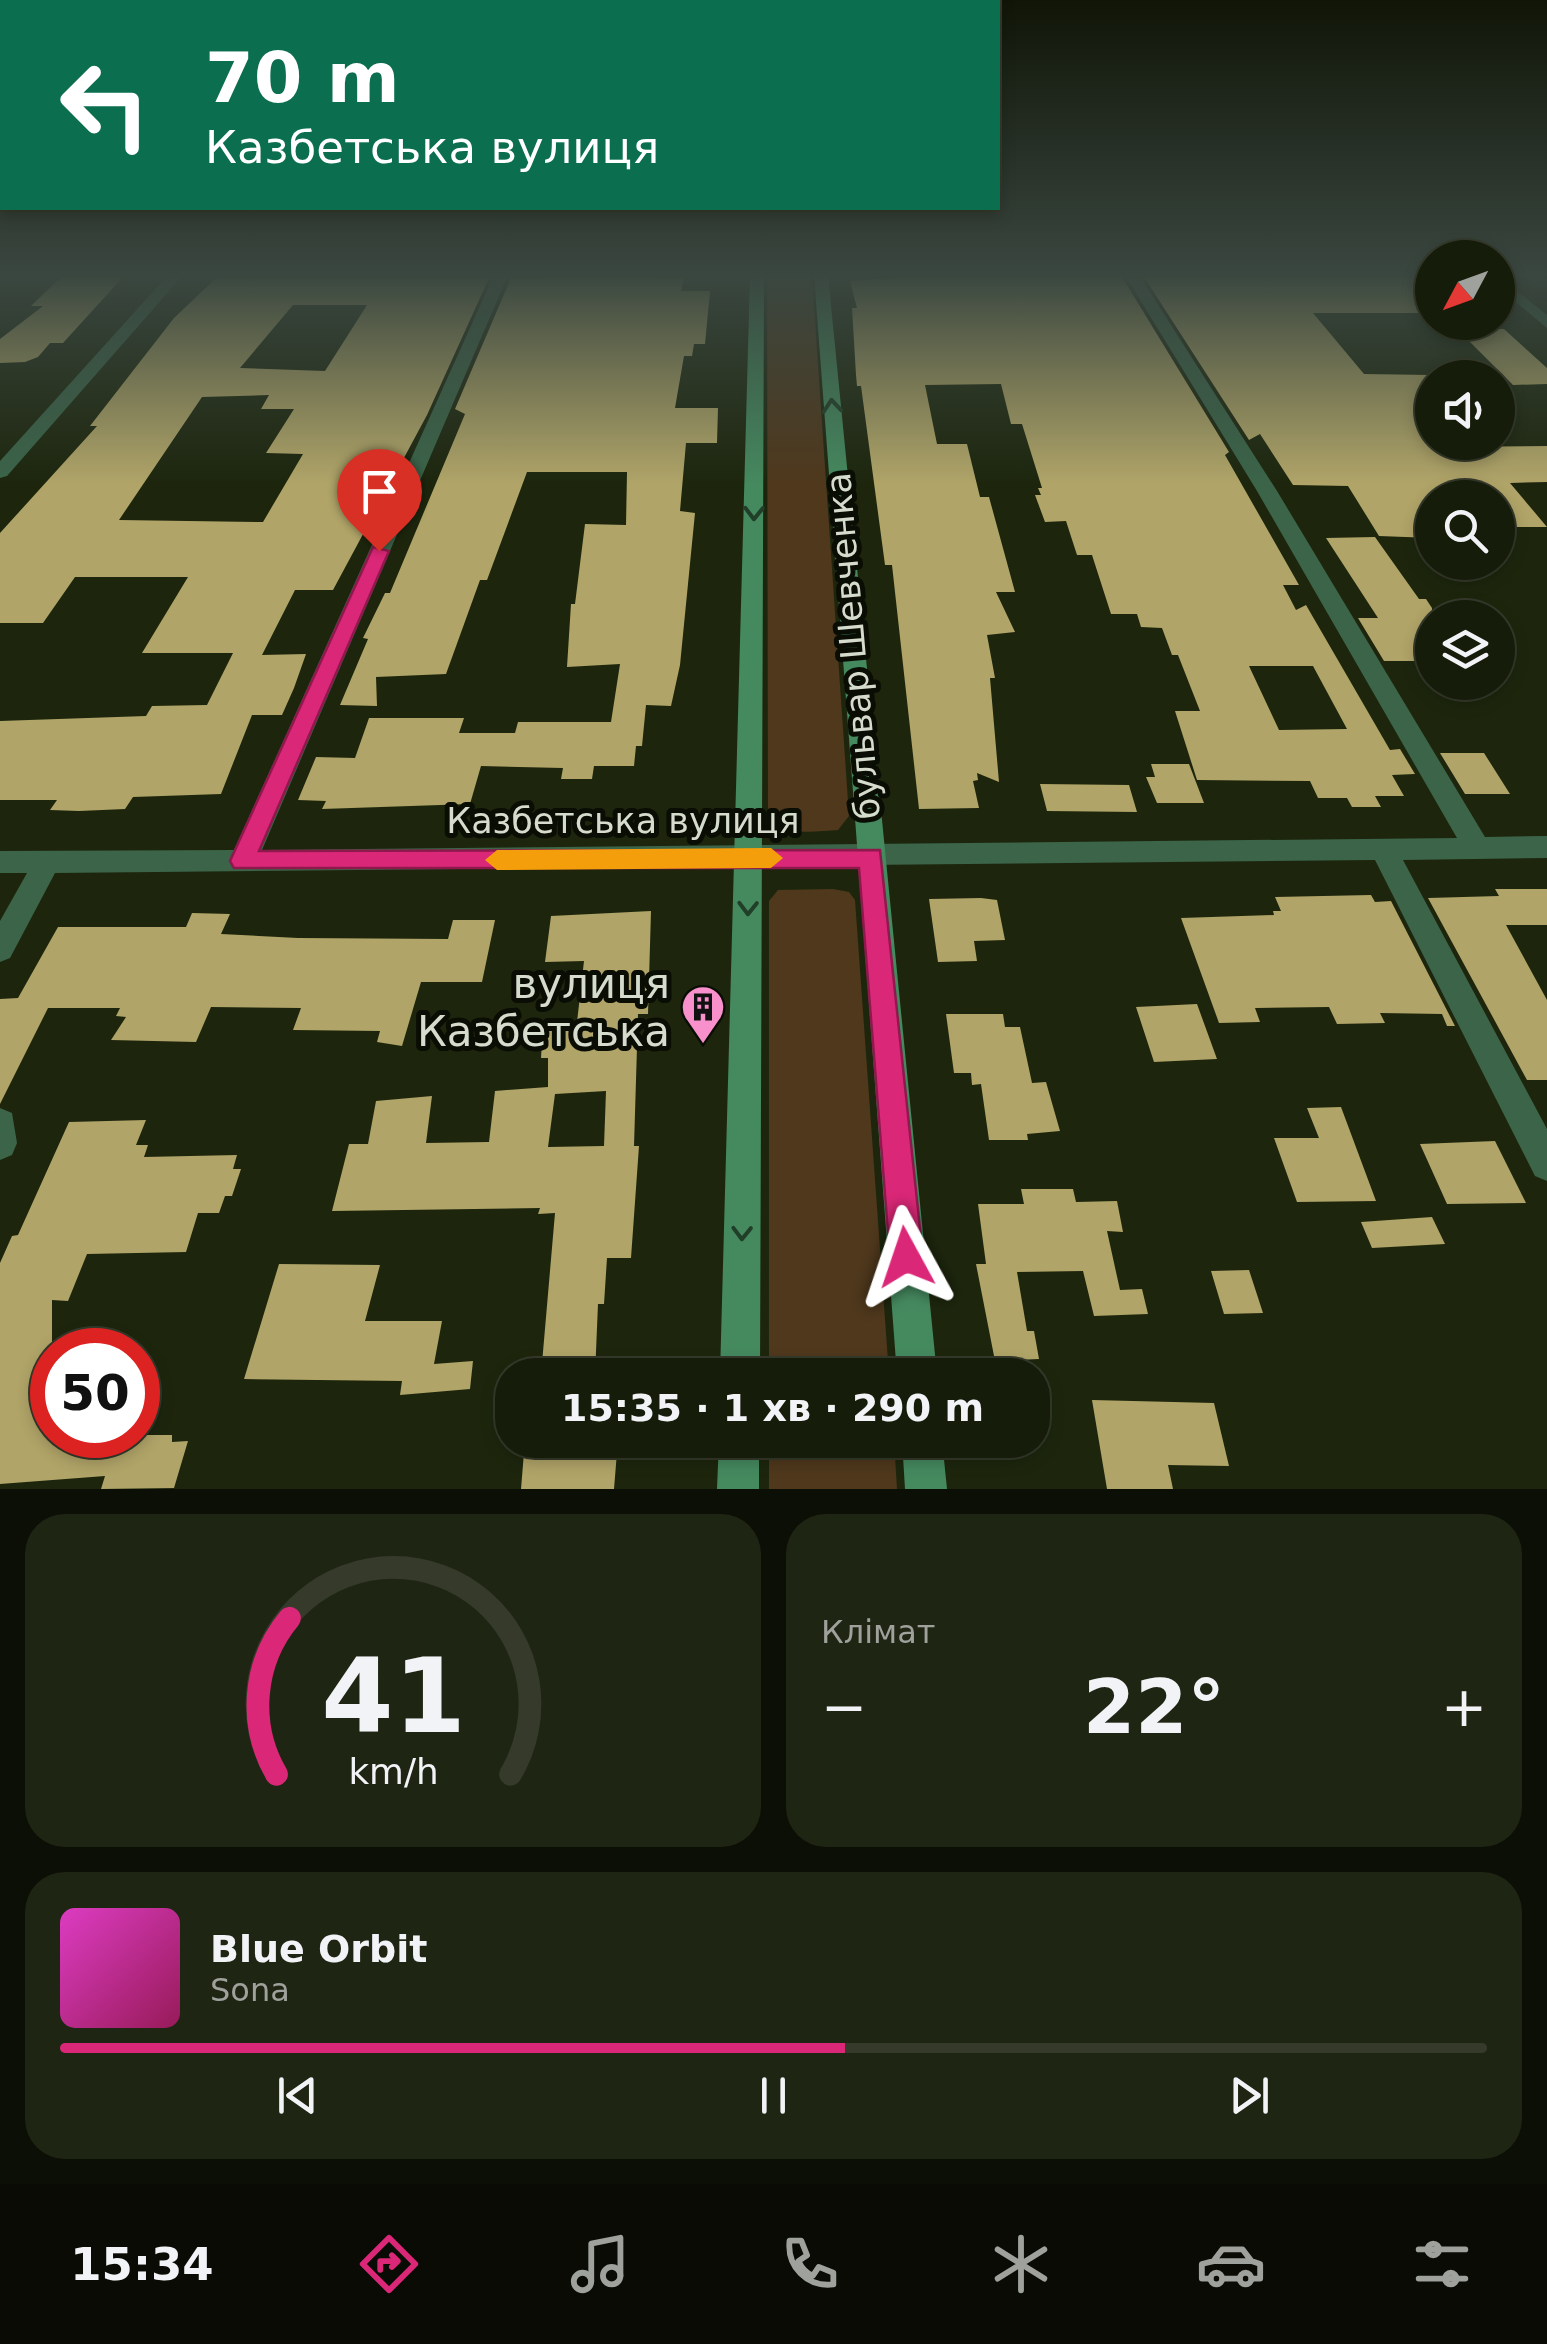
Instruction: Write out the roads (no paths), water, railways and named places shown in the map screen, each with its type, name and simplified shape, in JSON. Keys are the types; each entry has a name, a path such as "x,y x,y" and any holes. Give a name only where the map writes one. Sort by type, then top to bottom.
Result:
{"main road":[{"path":"740,1358 756,344"},
{"name":"бульвар Шевченка","path":"827,344 915,1358"},
{"path":"738,1489 739,1458"},
{"path":"923,1458 926,1489"}],"street":[{"path":"0,472 115,344"},
{"path":"242,861 471,344"},
{"path":"1175,344 1267,491 1477,848"},
{"path":"1382,847 1547,1164"},
{"name":"Казбетська вулиця","path":"0,862 871,858 1382,847 1547,848"},
{"path":"0,949 47,862"},
{"path":"0,1124 0,1143"}],"place":[{"name":"вулиця Казбетська","path":"703,1045"}]}
